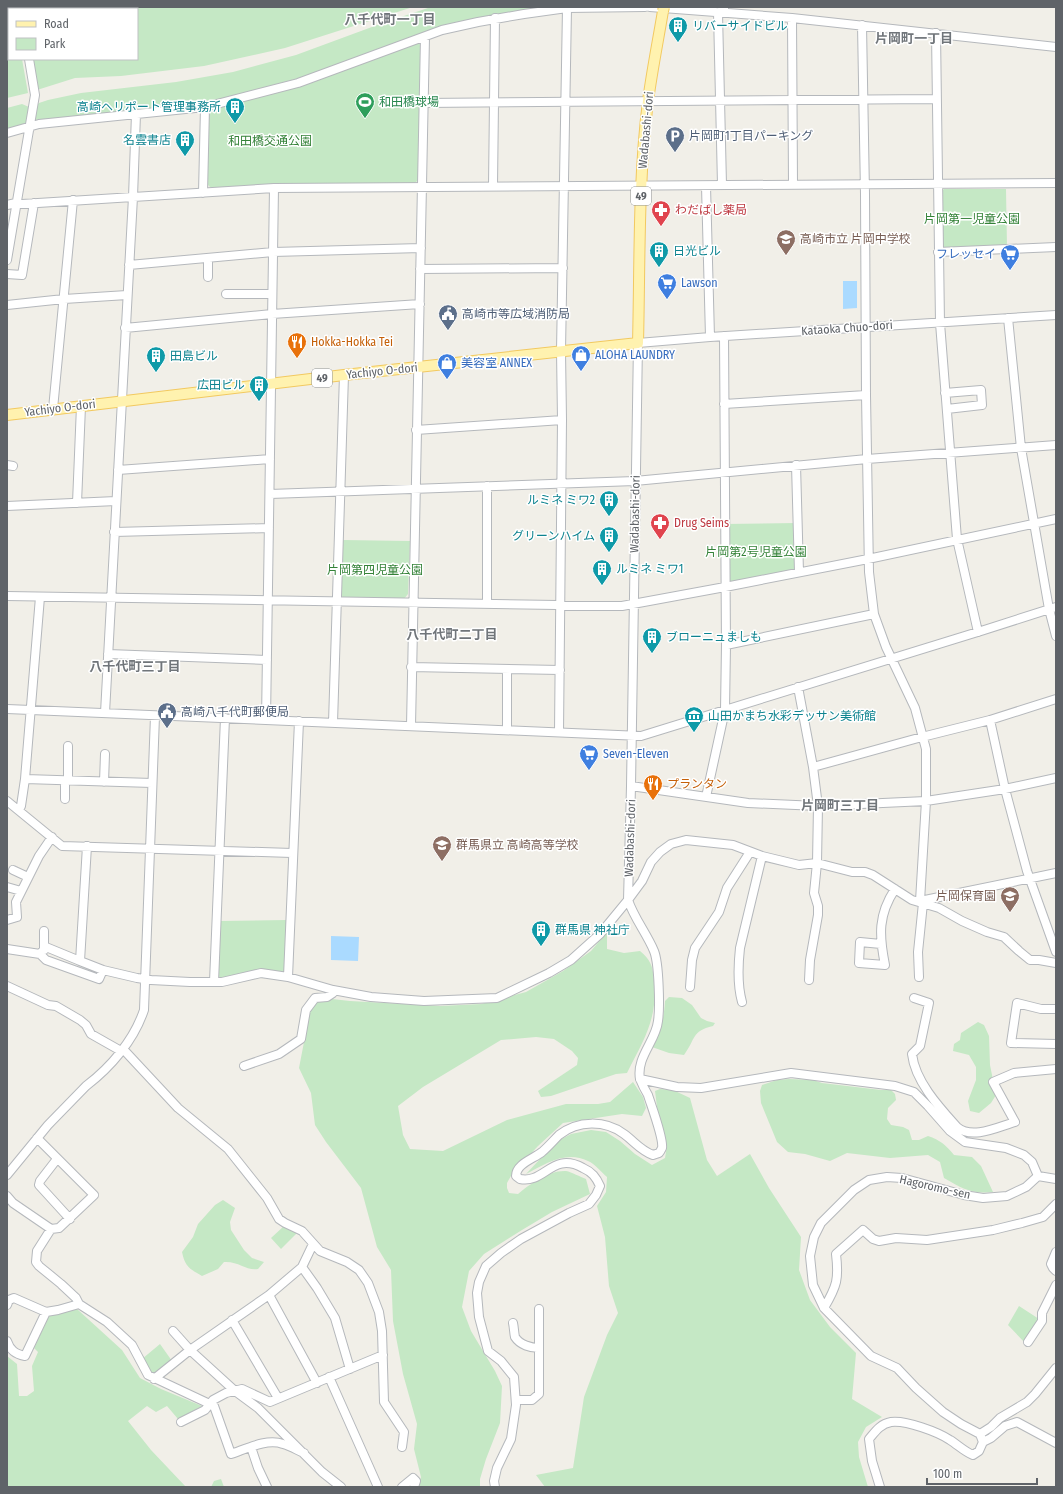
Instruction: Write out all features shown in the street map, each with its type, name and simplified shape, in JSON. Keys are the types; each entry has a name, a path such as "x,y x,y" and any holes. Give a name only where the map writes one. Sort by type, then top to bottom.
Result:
{"main road":[{"name":"Wadabashi-dori","path":"638,343 642,186 648,101 664,9"},
{"name":"Yachiyo O-dori","path":"7,415 344,375 638,343"}],"street":[{"path":"7,133 39,124 205,107 298,83 442,30 495,18 567,8 646,7"},
{"path":"650,7 721,10 1056,47"},
{"path":"559,732 562,420 561,351 567,8"},
{"path":"721,10 720,101 722,185"},
{"path":"493,186 495,18"},
{"path":"792,18 793,185"},
{"path":"862,25 867,327 866,395 868,559 874,614 892,659 915,708 926,749 926,801 918,952 919,977"},
{"path":"936,34 940,323 957,540 978,632"},
{"path":"411,726 412,603 425,37"},
{"path":"7,260 35,95 29,60"},
{"path":"423,103 936,99"},
{"path":"203,192 205,107"},
{"path":"105,713 136,114"},
{"path":"7,206 16,203 274,188 706,186 1056,182"},
{"path":"706,186 710,337"},
{"path":"266,720 274,188"},
{"path":"53,409 74,200"},
{"path":"7,274 22,275 34,203"},
{"path":"938,252 1056,247"},
{"path":"129,265 273,252 421,248"},
{"path":"208,258 208,277"},
{"path":"420,269 563,268"},
{"path":"226,294 272,294"},
{"path":"7,305 64,299 127,295"},
{"path":"125,328 272,314 420,304"},
{"name":"Kataoka Chuo-dori","path":"638,343 724,336 1056,315"},
{"path":"1008,318 1021,448 1034,523 1053,608 1056,636"},
{"path":"706,797 725,710 724,336"},
{"name":"Wadabashi-dori","path":"638,343 628,900 655,952 659,1006 658,1023 643,1057 640,1069 640,1079"},
{"path":"333,723 344,375"},
{"path":"945,393 981,390 982,405 947,409"},
{"path":"724,404 866,395"},
{"path":"77,503 81,406"},
{"path":"416,430 562,420"},
{"path":"270,494 635,481 867,459 1056,445"},
{"path":"118,470 270,459"},
{"path":"796,466 798,572"},
{"path":"487,486 487,604"},
{"path":"7,506 116,501"},
{"path":"7,596 622,606 868,559 1056,519"},
{"path":"114,532 269,528"},
{"path":"18,810 21,806 25,779 40,597"},
{"path":"7,709 640,736 1053,608"},
{"path":"726,645 874,614"},
{"path":"108,654 267,660"},
{"path":"411,667 560,670"},
{"path":"507,669 507,730"},
{"path":"798,687 813,767 818,806 817,863 814,893 818,906 818,915 810,960 809,980"},
{"path":"813,767 922,736 990,720 1056,699"},
{"path":"7,1174 48,1125 122,1050 136,1028 144,1010 155,716"},
{"path":"214,982 226,718"},
{"path":"990,720 1005,789 1030,880 1056,952"},
{"path":"288,977 298,721"},
{"path":"65,799 68,746"},
{"path":"104,782 105,754"},
{"path":"631,786 748,803 818,806 926,801 1005,789 1056,778"},
{"path":"25,779 152,784"},
{"path":"7,801 62,846 292,853"},
{"path":"7,920 17,917 16,902 39,856 52,837"},
{"path":"42,952 46,947 103,970 145,979 214,982 234,980 261,973 288,977 333,990 371,997 424,1001 497,998 549,973 571,960 600,934 642,881 651,862 660,852 671,844 686,840 734,846 762,856 799,865 817,863 852,872 866,872 895,888 912,900 939,908 986,932 1004,937 1030,960 1056,963"},
{"path":"80,960 87,846"},
{"path":"690,987 692,960 695,948 719,912 727,888 750,852"},
{"path":"742,1002 739,989 738,963 740,948 762,856"},
{"path":"13,870 28,877"},
{"path":"921,902 1030,880 1056,873"},
{"path":"7,887 21,891"},
{"path":"881,944 883,914 887,901 895,888"},
{"path":"44,931 42,952 46,960 99,979 103,970"},
{"path":"7,949 42,952"},
{"path":"7,986 48,1005 56,1006 74,1016 86,1025 91,1034 122,1050 178,1108 228,1149 267,1198 279,1219 302,1231 320,1251 347,1262 359,1270 368,1283 379,1312 383,1355 384,1402 404,1432 402,1446"},
{"path":"244,1066 279,1054 301,1039 306,1010 315,998 327,997 333,993 333,990"},
{"path":"914,998 929,1003 920,1046 912,1054 913,1064 930,1094 953,1129 965,1132 985,1131 1015,1122 993,1082 1014,1073 1056,1069"},
{"path":"1056,1009 1041,1009 1017,1003 1011,1044 1056,1044"},
{"path":"640,1079 677,1086 701,1088 791,1073 895,1086 914,1092 965,1142 1006,1148 1024,1155 1032,1162 1038,1176 1056,1178"},
{"path":"495,1487 494,1481 497,1468 511,1439 516,1400 514,1377 501,1361 488,1351 483,1336 477,1299 479,1282 486,1266 501,1253 522,1239 588,1204 596,1195 600,1186 596,1177 590,1171 567,1161 555,1165 531,1180 520,1179 516,1176 516,1172 519,1168 542,1152 560,1135 578,1125 602,1123 614,1127 625,1134 643,1151 653,1155 659,1153 662,1147 661,1136 648,1096 640,1079"},
{"path":"7,1196 13,1203 51,1229 59,1228 94,1195 37,1138"},
{"path":"57,1159 40,1181 39,1185 70,1219"},
{"name":"Hagoromo-sen","path":"982,1438 943,1412 916,1388 897,1368 871,1356 824,1308 813,1285 810,1256 814,1237 821,1223 854,1190 869,1180 887,1177 902,1178 964,1195 983,1198 1007,1196 1026,1187 1038,1176"},
{"path":"824,1308 838,1279 836,1254 863,1230 873,1239 879,1241 896,1238 927,1240 1022,1224 1043,1217 1056,1204"},
{"path":"51,1229 37,1251 36,1262 46,1273 76,1298 79,1304 107,1322 132,1345 148,1375 214,1406 231,1454 251,1447 274,1442 283,1444 304,1453"},
{"path":"154,1379 190,1350 269,1295 302,1267 313,1244"},
{"path":"1056,1252 1051,1264 1056,1271"},
{"path":"302,1267 335,1318 350,1369"},
{"path":"1028,1342 1042,1321 1042,1313 1056,1285"},
{"path":"269,1295 317,1383"},
{"path":"7,1305 9,1300 14,1298 46,1312 79,1304"},
{"path":"516,1400 532,1400 539,1394 539,1309"},
{"path":"7,1342 10,1349 24,1356 46,1312"},
{"path":"232,1320 278,1398"},
{"path":"513,1323 516,1337 525,1345 532,1348 539,1348"},
{"path":"173,1331 190,1350 235,1391 258,1408 322,1472 341,1487"},
{"path":"182,1422 205,1410 213,1400 226,1393 242,1389 270,1402 383,1355"},
{"path":"880,1487 872,1461 869,1439 877,1428 890,1422 924,1428 949,1439 974,1455 979,1451 982,1438 991,1427 1000,1418 1027,1402 1056,1368"},
{"path":"329,1377 378,1487"},
{"path":"982,1438 991,1438 1005,1426 1017,1422 1056,1443"},
{"path":"251,1447 258,1468 267,1487"},
{"path":"402,1487 413,1478 416,1481 414,1487"}],"green space":[{"path":"7,7 13,7 8,8 8,60 22,60 28,93 7,98"},
{"path":"413,7 285,48 204,66 121,76 75,78 37,90 32,60 138,60 138,8 23,8"},
{"path":"431,7 546,7 482,17 438,27 303,77 201,104 34,120 36,106 39,103 48,100 81,93 176,82 233,72 296,55"},
{"name":"和田橋交通公園","path":"418,43 421,45 418,180 415,183 344,183 211,188 207,184 210,110 299,87"},
{"path":"22,104 29,107 25,125 7,129 7,108"},
{"name":"片岡第一児童公園","path":"944,189 1006,189 1007,247 944,250 942,247 941,192"},
{"name":"片岡第2号児童公園","path":"797,523 799,572 725,587 724,524"},
{"name":"片岡第四児童公園","path":"343,540 410,541 408,594 404,599 343,598 341,595"},
{"path":"287,920 285,971 282,974 222,979 217,975 220,921"},
{"path":"607,932 607,949 624,953 640,951 649,960 654,975 655,994 652,1018 644,1039 627,1073 616,1074 551,1096 541,1097 538,1091 577,1065 578,1058 572,1051 554,1039 536,1037 501,1040 423,1087 398,1106 403,1135 410,1149 443,1151 507,1120 566,1104 598,1104 610,1102 633,1082 643,1097 646,1108 642,1116 622,1114 563,1123 538,1146 512,1174 507,1183 509,1193 518,1194 534,1182 547,1175 560,1171 566,1171 586,1179 590,1194 552,1212 484,1254 469,1271 462,1307 471,1331 495,1371 502,1386 500,1423 486,1459 480,1479 480,1487 418,1487 421,1477 414,1449 417,1424 403,1374 393,1321 391,1270 377,1247 361,1188 315,1125 311,1093 299,1068 310,1011 316,1002 332,999 440,1006 481,1004 526,992 563,971 591,951"},
{"path":"669,997 682,998 692,1005 701,1018 715,1023 713,1026 697,1033 684,1055 669,1053 652,1047 661,1025 665,1001"},
{"path":"978,1022 984,1025 989,1036 990,1065 996,1095 991,1103 979,1113 970,1111 968,1101 976,1080 976,1067 969,1055 953,1051 954,1044 960,1040 961,1033"},
{"path":"777,1080 813,1080 822,1083 891,1090 895,1094 896,1100 888,1108 887,1119 891,1125 903,1127 909,1130 912,1140 919,1140 928,1136 942,1143 954,1155 972,1157 981,1166 993,1192 967,1190 951,1182 944,1178 940,1162 928,1155 890,1158 847,1153 830,1161 805,1154 788,1152 777,1142 761,1103 760,1091 762,1085"},
{"path":"660,1089 673,1090 690,1098 707,1160 717,1176 750,1154 769,1188 801,1237 799,1270 810,1300 830,1327 856,1353 852,1399 882,1417 866,1427 858,1442 859,1457 868,1487 545,1487 536,1475 573,1468 584,1397 607,1335 618,1313 609,1286 605,1237 597,1206 606,1192 607,1177 591,1162 572,1157 556,1160 526,1174 556,1142 571,1134 591,1130 606,1132 652,1165 665,1158 667,1146 658,1115 655,1091"},
{"path":"223,1200 235,1208 230,1222 231,1230 244,1250 252,1258 264,1262 258,1269 250,1269 234,1263 224,1262 218,1269 202,1276 186,1264 182,1252 193,1237 198,1224 215,1205"},
{"path":"284,1226 297,1233 281,1249 271,1238"},
{"path":"1019,1306 1039,1319 1025,1343 1008,1325"},
{"path":"77,1309 122,1350 140,1378 161,1389 202,1406 178,1419 167,1406 156,1412 147,1406 128,1421 151,1450 186,1487 7,1487 7,1356 17,1364 19,1396 27,1396 34,1391 32,1366 38,1352 34,1348 49,1316"},
{"path":"160,1344 172,1361 155,1374 151,1374 142,1359"},
{"path":"221,1479 224,1487 211,1487 214,1481"}],"water":[{"path":"843,281 857,281 857,308 843,309"},
{"path":"331,936 359,937 358,961 331,960"}],"place":[{"name":"リバーサイドビル","path":"678,43"},
{"name":"和田橋球場","path":"365,119"},
{"name":"高崎ヘリポート管理事務所","path":"235,124"},
{"name":"片岡町1丁目パーキング","path":"675,153"},
{"name":"名雲書店","path":"185,157"},
{"name":"わだばし薬局","path":"661,227"},
{"name":"高崎市立 片岡中学校","path":"786,256"},
{"name":"日光ビル","path":"659,268"},
{"name":"フレッセイ","path":"1010,271"},
{"name":"Lawson","path":"667,300"},
{"name":"高崎市等広域消防局","path":"448,331"},
{"name":"Hokka-Hokka Tei","path":"297,359"},
{"name":"ALOHA LAUNDRY","path":"581,372"},
{"name":"田島ビル","path":"156,373"},
{"name":"美容室 ANNEX","path":"447,380"},
{"name":"広田ビル","path":"259,402"},
{"name":"ルミネ ミワ2","path":"609,517"},
{"name":"Drug Seims","path":"660,540"},
{"name":"グリーンハイム","path":"609,553"},
{"name":"ルミネ ミワ1","path":"602,586"},
{"name":"ブローニュましも","path":"652,654"},
{"name":"高崎八千代町郵便局","path":"167,729"},
{"name":"山田かまち水彩デッサン美術館","path":"694,733"},
{"name":"Seven-Eleven","path":"589,771"},
{"name":"プランタン","path":"653,801"},
{"name":"群馬県立 高崎高等学校","path":"442,862"},
{"name":"片岡保育園","path":"1010,913"},
{"name":"群馬県 神社庁","path":"541,947"}],"district":[{"name":"八千代町一丁目","path":"390,19"},
{"name":"片岡町一丁目","path":"914,38"},
{"name":"八千代町二丁目","path":"452,634"},
{"name":"八千代町三丁目","path":"135,666"},
{"name":"片岡町三丁目","path":"840,805"}]}
